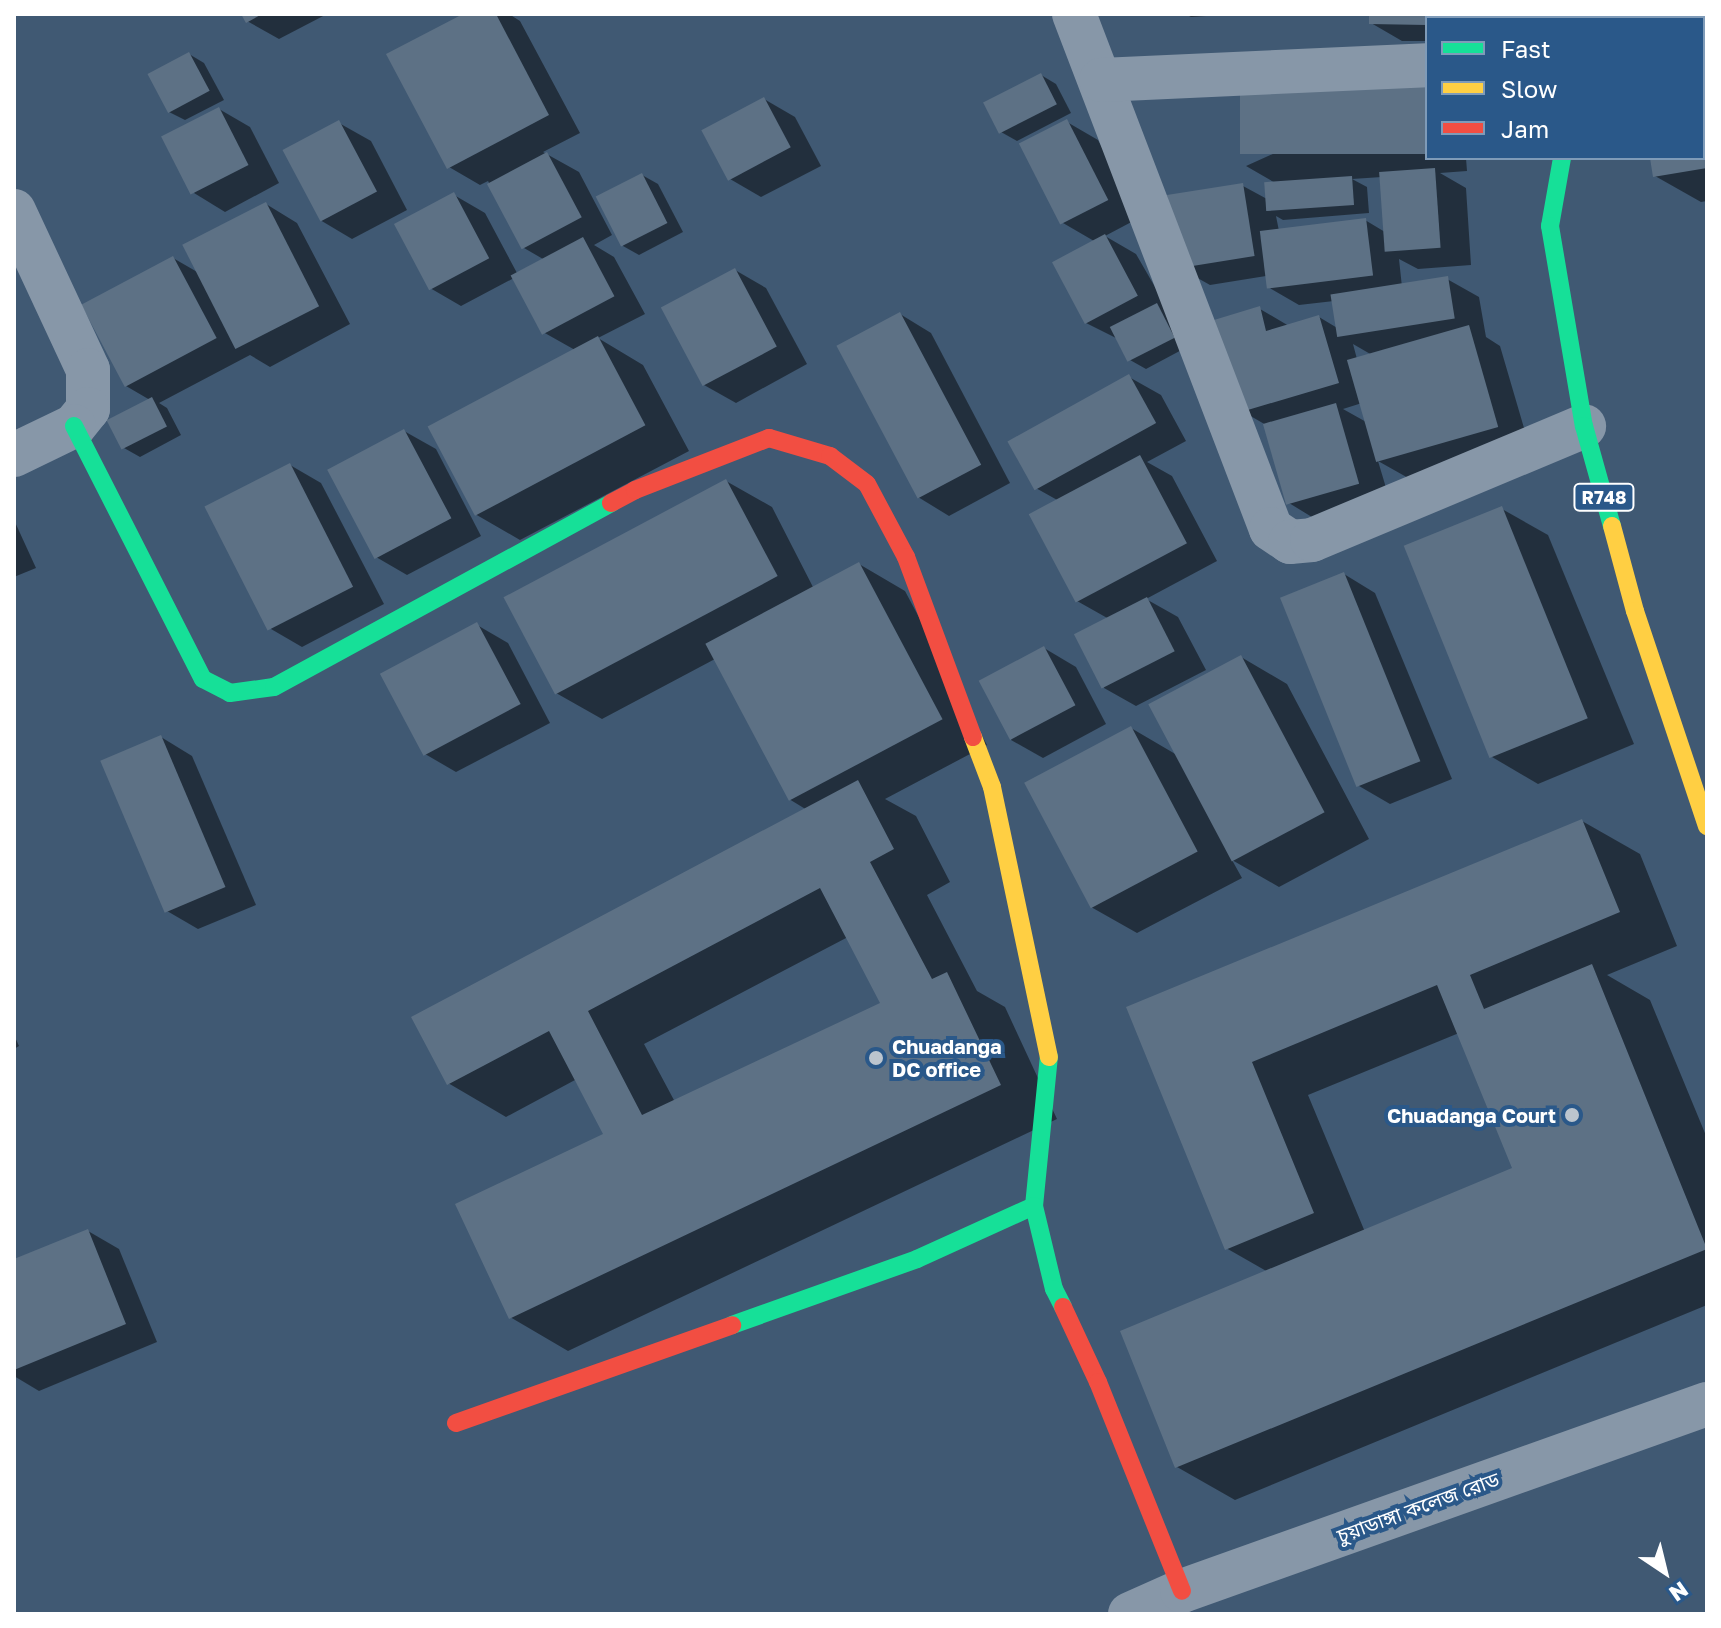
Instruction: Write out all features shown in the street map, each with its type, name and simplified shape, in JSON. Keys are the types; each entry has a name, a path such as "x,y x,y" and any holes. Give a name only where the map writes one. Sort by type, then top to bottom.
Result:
{"street":[{"path":"1074,14 1271,529 1290,542 1312,540 1584,426"},
{"path":"1101,80 1425,65"},
{"name":"R748","path":"1562,160 1550,226 1584,426 1635,611 1706,817"},
{"path":"14,211 88,370 88,409 74,426 14,455"},
{"path":"74,426 203,679 230,693 274,687 635,490 769,438 830,456 867,484 906,557 992,787 1051,1064 1034,1206 1054,1289 1098,1382 1182,1591"},
{"path":"456,1423 917,1259 1034,1206"},
{"name":"চুয়াডাঙ্গা কলেজ রোড","path":"1130,1614 1182,1591 1707,1404"}],"building":[{"path":"241,14 262,14 246,23"},
{"path":"463,14 496,14 549,115 447,169 386,54"},
{"path":"1369,14 1541,14 1425,16 1425,25 1369,24"},
{"path":"189,52 210,91 168,113 148,74"},
{"path":"1041,73 1057,104 999,134 983,103"},
{"path":"1705,76 1707,168 1653,177 1650,160 1705,160"},
{"path":"1240,83 1425,83 1425,154 1240,154"},
{"path":"764,97 791,147 728,181 701,130"},
{"path":"219,107 249,165 191,194 161,137"},
{"path":"1067,119 1108,200 1060,225 1019,144"},
{"path":"339,120 377,192 321,222 282,150"},
{"path":"547,152 582,217 522,249 487,184"},
{"path":"1435,168 1441,248 1385,252 1379,172"},
{"path":"642,173 667,223 621,247 596,197"},
{"path":"1352,176 1354,205 1266,211 1264,182"},
{"path":"1243,183 1255,256 1179,268 1167,195"},
{"path":"454,192 489,258 429,290 394,224"},
{"path":"266,202 319,306 235,349 182,245"},
{"path":"1366,218 1373,276 1267,289 1260,231"},
{"path":"1105,234 1138,296 1085,324 1052,262"},
{"path":"583,237 614,296 542,335 511,275"},
{"path":"173,256 217,338 125,387 81,305"},
{"path":"735,268 777,347 703,386 661,307"},
{"path":"1448,276 1455,318 1337,337 1330,295"},
{"path":"1157,303 1175,338 1127,362 1110,327"},
{"path":"1260,306 1266,331 1319,315 1339,383 1241,412 1214,320"},
{"path":"900,312 981,465 918,499 836,346"},
{"path":"1469,325 1498,427 1376,462 1347,360"},
{"path":"598,336 645,425 475,516 428,427"},
{"path":"1129,374 1156,423 1035,490 1007,441"},
{"path":"152,397 167,426 122,450 107,420"},
{"path":"1336,403 1359,484 1286,505 1263,424"},
{"path":"404,429 451,518 375,559 327,470"},
{"path":"1140,455 1187,543 1076,602 1029,514"},
{"path":"290,463 353,587 268,630 204,507"},
{"path":"726,479 778,576 555,694 503,597"},
{"path":"1502,506 1588,718 1490,758 1404,546"},
{"path":"859,562 943,719 789,801 705,644"},
{"path":"1344,572 1420,761 1356,787 1280,598"},
{"path":"1147,597 1175,651 1102,689 1074,634"},
{"path":"477,622 521,704 424,756 380,674"},
{"path":"1044,646 1075,705 1010,740 979,681"},
{"path":"1241,655 1325,812 1232,861 1148,704"},
{"path":"1131,726 1198,851 1091,908 1024,783"},
{"path":"161,735 225,887 165,913 100,761"},
{"name":"Chuadanga DC office","path":"858,780 894,849 870,862 932,979 947,972 1001,1085 509,1319 455,1204 603,1134 549,1031 447,1085 411,1017","holes":["820,888 880,1003 642,1115 588,1011"]},
{"name":"Chuadanga Court","path":"1582,819 1620,912 1470,975 1484,1009 1592,964 1707,1249 1175,1468 1120,1331 1512,1168 1437,985 1252,1062 1314,1213 1225,1250 1126,1007"},
{"path":"88,1229 126,1324 14,1370 14,1259"}],"traffic: fast":[{"path":"1562,160 1550,226 1584,426 1612,526"},
{"path":"74,426 203,679 230,693 274,687 611,503"},
{"path":"1034,1206 1049,1057"},
{"path":"732,1325 917,1259 1034,1206 1054,1289 1063,1307"}],"traffic: slow":[{"path":"1612,526 1635,611 1707,826"},
{"path":"973,737 992,787 1049,1057"}],"traffic: jam":[{"path":"611,503 635,490 769,438 830,456 867,484 906,557 973,737"},
{"path":"1063,1307 1098,1382 1182,1591"},
{"path":"456,1423 732,1325"}],"place":[{"name":"Chuadanga DC office","path":"876,1058"},
{"name":"Chuadanga Court","path":"1572,1115"}]}
